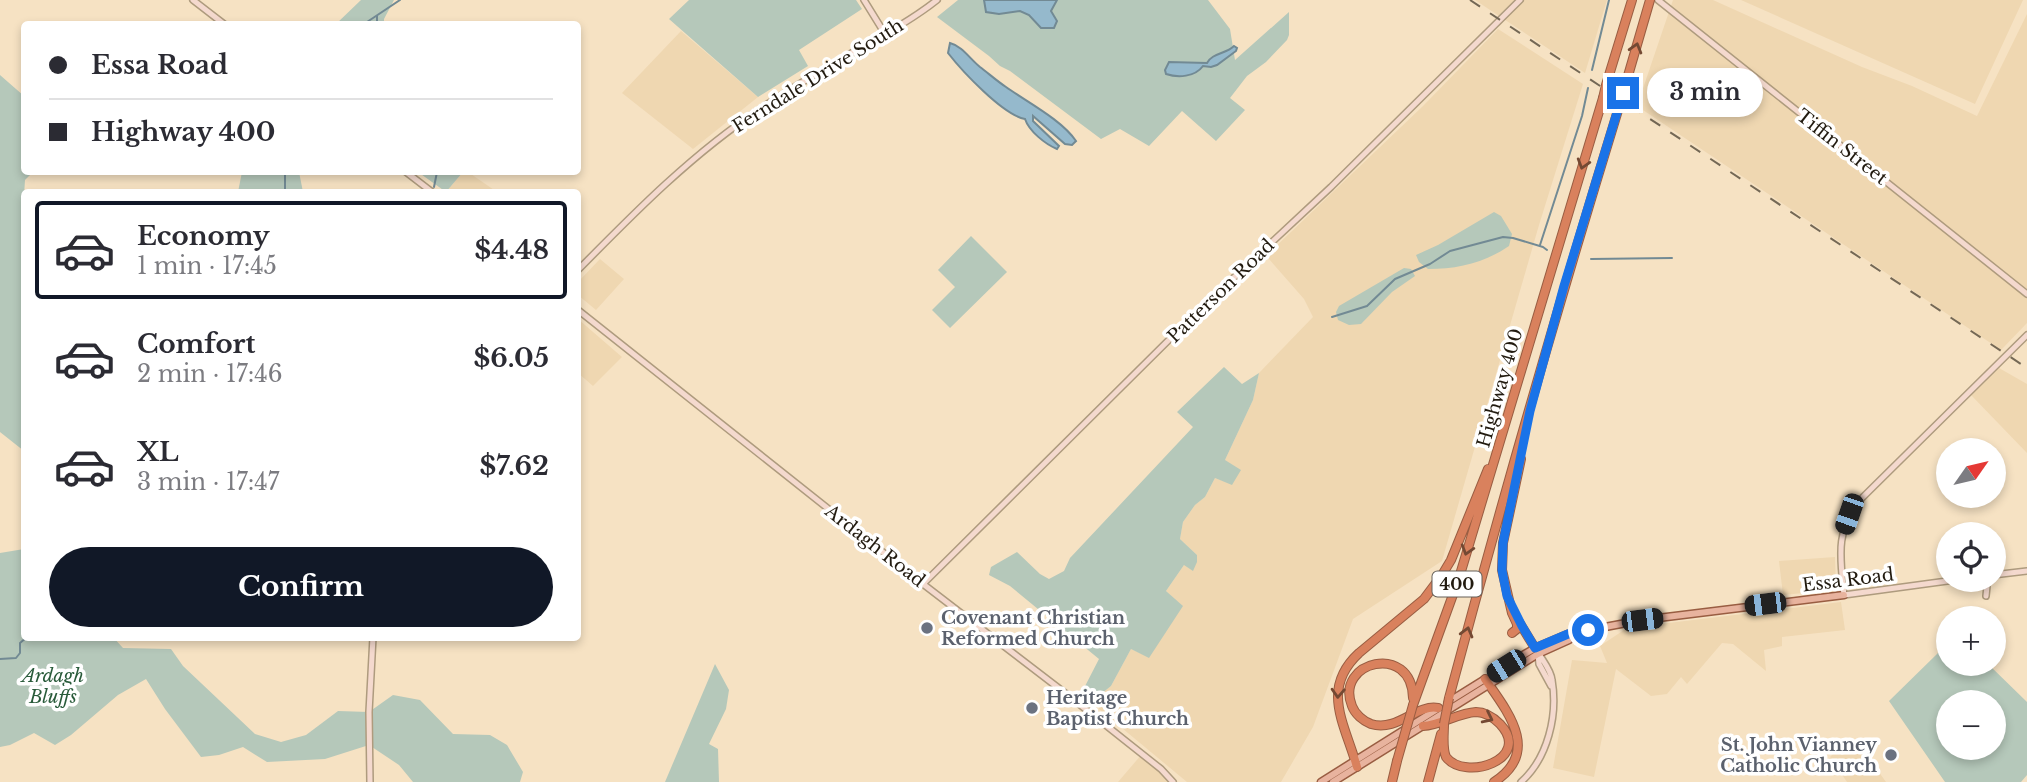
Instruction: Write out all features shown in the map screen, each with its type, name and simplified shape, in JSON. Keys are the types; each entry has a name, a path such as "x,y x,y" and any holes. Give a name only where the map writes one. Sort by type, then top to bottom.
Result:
{"highway":[{"name":"Highway 400","path":"1392,782 1413,705 1459,578 1632,0"},
{"name":"Highway 400","path":"1427,782 1564,286 1652,1"},
{"path":"1512,633 1518,626 1512,613 1502,570 1503,543 1530,411"},
{"path":"1356,764 1338,705 1338,684 1342,674 1349,662 1424,599 1442,575 1462,534 1485,473 1494,461"},
{"path":"1511,607 1537,651"},
{"path":"1413,705 1408,678 1403,671 1389,664 1366,666 1351,683 1351,704 1360,718 1369,723 1381,726 1395,724 1427,709 1438,708"},
{"path":"1489,679 1518,734 1517,754 1512,766 1494,782"},
{"path":"1423,726 1436,725 1476,712 1489,715 1506,733 1507,753 1503,762 1495,770 1475,776 1457,770 1445,754 1444,724"}],"main road":[{"name":"Essa Road","path":"1334,782 1438,708 1568,634 1642,620 1844,594"},
{"name":"Essa Road","path":"1321,782 1423,726 1489,679 1537,651"}],"street":[{"path":"193,0 220,21"},
{"path":"864,0 885,34"},
{"name":"Ferndale Drive South","path":"581,267 678,173 726,133 805,80 885,34 937,0"},
{"name":"Patterson Road","path":"923,584 1197,312 1331,187 1520,0"},
{"name":"Tiffin Street","path":"1652,1 2027,294"},
{"path":"410,175 428,189"},
{"name":"Ardagh Road","path":"581,312 923,584 1069,696 1161,769 1173,782"},
{"path":"1844,594 1840,554 1843,530 1849,514 2027,335"},
{"path":"2006,573 2027,571"},
{"name":"Essa Road","path":"1844,594 1936,582"},
{"path":"1986,592 1986,596"},
{"path":"370,782 369,712 373,641"},
{"path":"1521,782 1535,767 1546,745 1554,701 1551,686 1539,664 1537,651"}],"shaded area":[{"path":"1475,0 1607,0 1585,73"},
{"path":"1673,0 1713,0 1977,116 2027,14 2027,323 2001,350 1637,106"},
{"path":"1741,0 2023,0 1975,104"},
{"path":"1498,29 1583,84 1539,225 1442,561 1353,619 1313,727 1281,782 1187,782 1099,709 1096,698 1111,686 1131,649 1149,657 1182,606 1166,591 1184,565 1197,555 1180,539 1183,522 1195,505 1205,497 1215,478 1232,484 1225,460 1253,400 1259,373 1313,317 1304,299 1269,259 1268,254 1423,106"},
{"path":"681,31 758,97 693,149 622,93"},
{"path":"460,175 472,175 493,189 449,189"},
{"path":"600,259 624,279 596,310 581,298 581,279"},
{"path":"581,322 622,357 593,386 581,376"},
{"path":"1999,368 2027,384 2027,453 1971,395"},
{"path":"1835,557 1836,587 1833,590 1783,595 1779,561"},
{"path":"1841,602 1845,630 1782,637 1782,646 1764,650 1766,671 1733,644 1722,643 1687,684 1681,677 1667,694 1651,696 1616,669 1594,777 1553,768 1572,660 1607,663 1600,646 1627,628"},
{"path":"1841,746 1866,754 1886,782 1847,782 1830,757"},
{"path":"1142,754 1173,782 1118,782"}],"green space":[{"path":"361,0 394,0 384,21 339,21"},
{"path":"689,0 856,0 862,9 799,50 808,66 758,97 669,19"},
{"path":"958,0 1208,0 1230,29 1235,60 1289,12 1289,35 1266,62 1247,76 1230,98 1245,110 1216,141 1182,111 1149,146 1120,129 1101,139 937,17"},
{"path":"0,75 21,93 21,175 30,175 25,180 24,189 21,189 21,449 0,432"},
{"path":"241,175 300,175 302,189 239,189"},
{"path":"422,175 460,175 449,189 442,189"},
{"path":"1494,212 1501,216 1512,234 1509,246 1480,261 1450,268 1428,269 1419,262 1416,255"},
{"path":"971,236 1007,272 950,328 932,310 955,287 938,270"},
{"path":"1404,268 1411,269 1415,276 1392,292 1361,324 1349,325 1338,320 1336,312 1339,306"},
{"path":"1224,367 1242,384 1259,373 1253,400 1225,460 1241,470 1232,485 1215,478 1205,497 1195,505 1183,522 1180,539 1197,555 1197,562 1193,571 1184,565 1166,591 1183,606 1149,658 1131,649 1111,686 1096,698 1082,692 1099,659 1010,586 989,575 991,567 1017,552 1049,579 1064,571 1070,558 1193,427 1177,412"},
{"name":"Ardagh Bluffs","path":"21,550 21,641 117,641 123,648 171,649 183,666 255,734 281,742 306,735 338,711 369,712 393,695 420,700 453,734 490,735 507,745 523,772 520,782 413,782 399,765 369,745 325,759 267,762 243,747 219,755 201,757 146,679 118,695 71,735 55,745 34,733 0,747 0,553"},
{"path":"1936,655 1936,676 2000,676 2027,702 2027,775 2021,782 1945,782 1889,701"},
{"path":"715,664 729,690 726,709 709,744 718,749 719,782 665,782"}],"water":[{"path":"984,0 1057,0 1051,11 1057,21 1054,28 1041,28 1029,15 1020,11 999,14 986,12"},
{"path":"950,43 1003,85 1053,119 1076,141 1072,145 1065,144 1033,116 1033,121 1059,146 1057,149 1043,140 1025,119 1006,110 973,81 948,53"},
{"path":"1234,46 1236,51 1217,65 1203,66 1186,76 1166,74 1169,62 1207,63 1212,57"}],"waterway":[{"path":"368,21 400,0"},
{"path":"1592,70 1609,0"},
{"path":"377,16 377,21"},
{"path":"1540,245 1582,116 1588,88"},
{"path":"285,175 285,189"},
{"path":"434,187 436,175"},
{"path":"1332,317 1367,306 1395,279 1430,264 1450,251 1503,237 1547,250"},
{"path":"1591,259 1672,258"},
{"path":"0,659 16,658 22,641"}],"railway":[{"path":"1470,0 2027,368"}],"place":[{"name":"Covenant Christian Reformed Church","path":"927,628"},
{"name":"Heritage Baptist Church","path":"1032,708"},
{"name":"St. John Vianney Catholic Church","path":"1891,755"}],"route":[{"path":"1588,630 1568,634 1535,648 1507,596 1502,570 1503,543 1530,411 1564,286 1623,93"}]}
